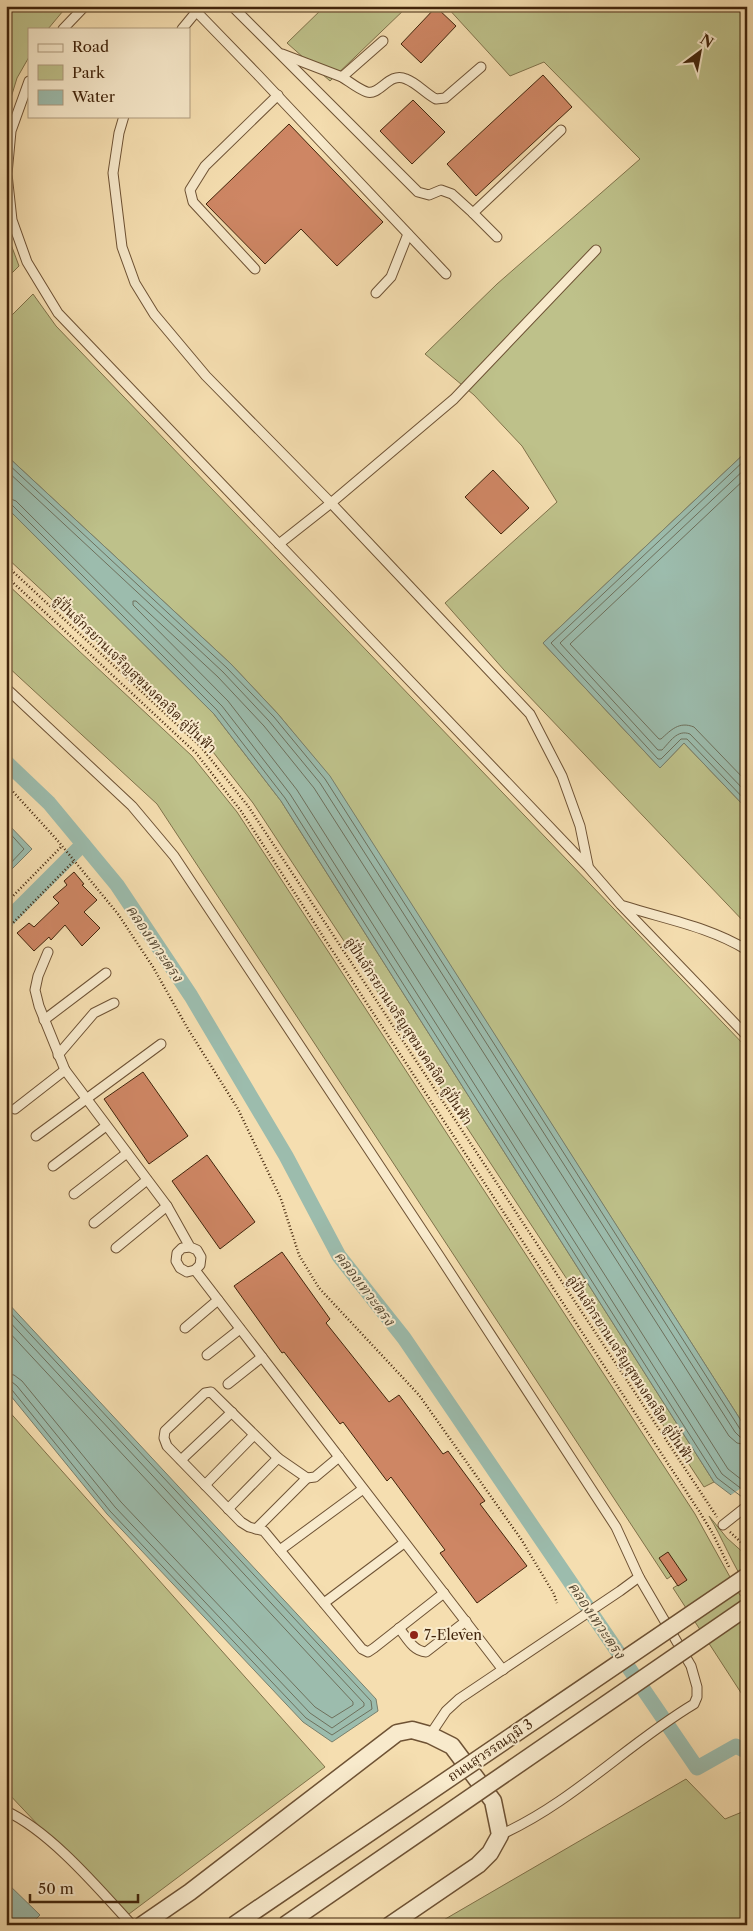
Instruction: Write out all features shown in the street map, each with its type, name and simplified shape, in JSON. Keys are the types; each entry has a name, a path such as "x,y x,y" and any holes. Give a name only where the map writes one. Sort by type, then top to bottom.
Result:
{"street":[{"name":"ถนนสุวรรณภูมิ 3","path":"234,1925 740,1576"},
{"name":"ถนนสุวรรณภูมิ 3","path":"285,1925 747,1608"},
{"path":"142,1925 190,1892 397,1733 412,1730 430,1735 452,1746 493,1801 500,1835 490,1853 478,1865 390,1925"}],"lane":[{"path":"64,28 85,6"},
{"path":"232,6 418,192 428,195 441,190 452,194 497,237"},
{"path":"183,28 196,8 239,56 446,274"},
{"path":"342,77 383,41"},
{"path":"277,52 342,77 366,92 372,92 391,79 400,77 406,78 436,99 445,98 481,67"},
{"path":"28,84 11,130 7,174 12,220 27,262 58,314 588,866 621,906 747,1036"},
{"path":"255,269 193,202 190,190 204,166 278,95"},
{"path":"123,118 112,173 122,247 134,283 154,314 206,376 331,503 530,714 562,776 580,826 588,866"},
{"path":"472,213 561,130"},
{"path":"376,293 391,277 408,234"},
{"path":"279,544 331,503 454,399 596,250"},
{"path":"6,688 132,806 174,856 438,1254 616,1527 639,1577 692,1666 698,1687 694,1704 653,1731 538,1816 500,1835"},
{"path":"621,906 702,930 735,943 747,950"},
{"path":"48,952 38,976 35,990 44,1020 65,1070 167,1206 190,1246 197,1250 201,1257 200,1265 194,1270 187,1272 180,1268 176,1261 177,1253 182,1248 190,1246"},
{"path":"44,1020 106,973"},
{"path":"58,1055 94,1013 114,1003"},
{"path":"36,1136 161,1044"},
{"path":"16,1109 65,1070"},
{"path":"53,1166 106,1126"},
{"path":"74,1194 126,1153"},
{"path":"94,1223 147,1180"},
{"path":"116,1248 167,1206"},
{"path":"194,1270 503,1670"},
{"path":"185,1328 218,1300"},
{"path":"207,1355 240,1329"},
{"path":"228,1384 262,1357"},
{"path":"307,1478 278,1458 211,1392 205,1393 164,1431 167,1446 241,1522 249,1528 264,1531 362,1650 368,1652 444,1593"},
{"path":"181,1460 232,1412"},
{"path":"205,1485 254,1435"},
{"path":"228,1509 278,1458"},
{"path":"256,1529 307,1478 315,1477 339,1458"},
{"path":"280,1550 363,1489"},
{"path":"723,1525 747,1506"},
{"path":"324,1603 404,1543"},
{"path":"430,1735 446,1711 459,1698 639,1577"},
{"path":"399,1628 414,1648 426,1652 466,1621"},
{"path":"6,1812 35,1828 52,1843 105,1895 132,1925"}],"path":[{"name":"ลู่ปั่นจักรยานเจริญสุขมงคลจิต ลู่ปั่นฟ้า","path":"6,565 202,747 248,806 723,1525 747,1548"},
{"path":"6,576 196,752 241,811 740,1576"},
{"path":"6,784 62,846 118,914 154,967 188,1028 238,1109 281,1199 299,1254 319,1288 419,1395 521,1539 554,1594 557,1603"},
{"path":"6,903 62,846"},
{"path":"6,930 74,861"}],"green space":[{"path":"6,6 65,6 49,28 28,28 28,59 17,78 6,114"},
{"path":"325,6 408,6 330,81 287,43"},
{"path":"446,6 747,6 747,451 543,643 660,768 684,743 747,809 747,925 504,670 445,603 557,502 522,446 474,395 425,354 497,284 640,159 544,62 510,76"},
{"path":"6,231 19,266 6,279"},
{"path":"33,294 56,326 747,1048 747,1430 329,776 278,714 231,664 6,455 6,321"},
{"path":"6,507 214,714 281,801 714,1482 704,1487 253,803 206,743 6,557"},
{"path":"6,583 192,756 237,812 695,1514 740,1595 747,1600 747,1702 673,1588 686,1580 680,1570 667,1579 157,804 6,665"},
{"path":"6,1408 325,1767 125,1917 6,1791"},
{"path":"709,1516 727,1538 747,1556 747,1586 737,1569"},
{"path":"686,1779 725,1819 747,1810 747,1925 435,1925"}],"water":[{"path":"747,451 747,809 684,743 660,768 543,643"},
{"path":"6,455 231,664 278,714 330,776 747,1430 747,1507 714,1482 281,801 214,714 6,507"},
{"path":"6,822 32,849 6,875"},
{"path":"6,1301 376,1699 378,1711 332,1742 303,1722 107,1514 6,1390"},
{"path":"6,1882 40,1915 30,1925 6,1925"}],"pier":[{"path":"747,1484 747,1509 728,1497"}],"building":[{"path":"436,7 456,26 421,63 401,44"},
{"path":"543,75 572,107 476,196 447,164"},
{"path":"413,100 445,132 412,164 380,131"},
{"path":"289,124 383,222 337,266 301,229 265,264 206,204"},
{"path":"493,470 529,508 501,534 465,497"},
{"path":"74,872 84,884 82,885 97,900 84,912 100,928 82,946 65,925 51,940 49,937 34,951 17,933 29,923 34,927 59,903 53,897 67,885 64,881"},
{"path":"143,1072 188,1136 149,1164 104,1099"},
{"path":"207,1155 255,1222 220,1249 172,1181"},
{"path":"282,1252 330,1319 326,1323 389,1402 399,1395 443,1454 448,1451 485,1501 480,1504 527,1566 477,1603 440,1553 445,1550 391,1477 387,1481 343,1422 340,1424 284,1352 282,1353 234,1286"},
{"path":"668,1552 687,1580 678,1586 659,1558"}],"waterway":[{"name":"คลองเทวะตรง","path":"6,762 49,803 117,885 191,996 286,1156 339,1256 404,1338 697,1768 736,1746 747,1752"},
{"path":"6,921 83,844"}],"place":[{"name":"7-Eleven","path":"414,1635"}]}
